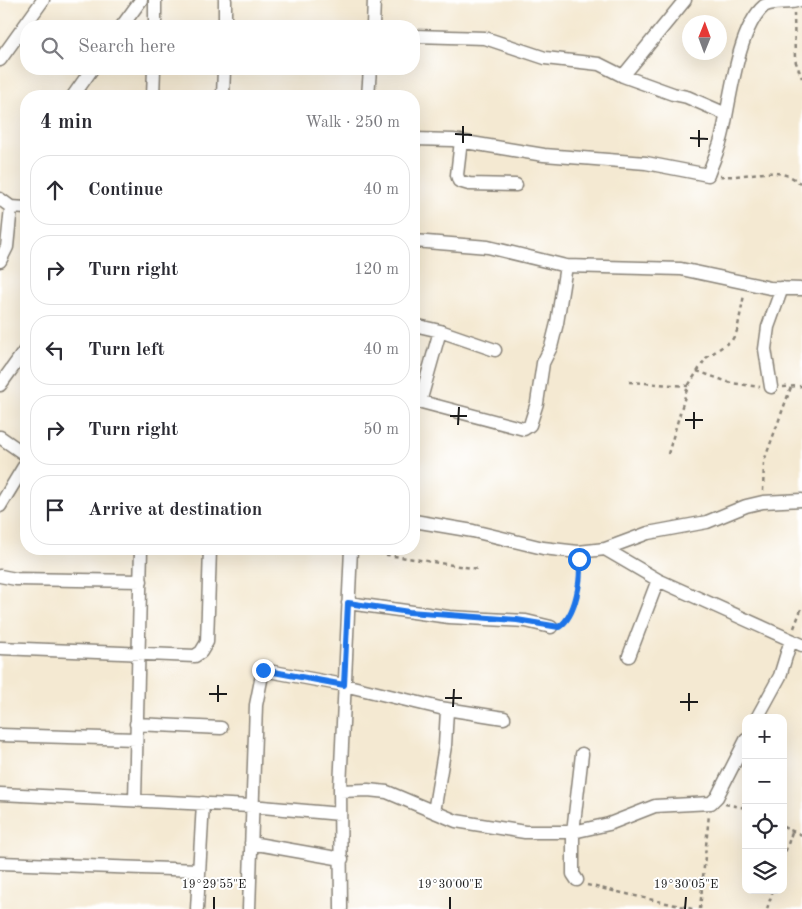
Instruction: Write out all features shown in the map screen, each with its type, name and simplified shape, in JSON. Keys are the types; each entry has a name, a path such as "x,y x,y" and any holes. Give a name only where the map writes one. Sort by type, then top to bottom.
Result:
{"street":[{"path":"29,20 43,0"},
{"path":"126,20 140,0"},
{"path":"155,0 155,20"},
{"path":"224,20 225,0"},
{"path":"373,20 374,0"},
{"path":"624,76 685,0"},
{"path":"420,139 461,141 544,155 664,165 708,175 723,134 741,48 760,10 776,1 799,1"},
{"path":"0,60 20,32"},
{"path":"420,36 490,39 545,58 599,64 624,76 672,94 687,97 726,114"},
{"path":"77,90 88,75"},
{"path":"153,90 154,75"},
{"path":"223,90 224,75"},
{"path":"368,90 370,75"},
{"path":"461,141 457,175 459,181 469,184 516,185"},
{"path":"0,199 11,207 20,208"},
{"path":"0,261 7,247 11,207"},
{"path":"420,241 488,247 566,266 681,270 745,284 802,289"},
{"path":"420,402 524,429 530,425 537,403 543,363 551,347 557,323 566,266"},
{"path":"771,387 766,349 768,327 782,288"},
{"path":"420,326 440,331 494,350"},
{"path":"420,392 440,331"},
{"path":"0,385 20,357"},
{"path":"0,437 20,451"},
{"path":"0,506 20,473"},
{"path":"420,522 473,531 543,548 578,552 605,549 648,533 707,522 733,510 764,502 802,500"},
{"path":"605,549 658,580 796,642 759,714"},
{"path":"135,800 141,555"},
{"path":"0,648 195,656 205,646 210,555"},
{"path":"341,909 340,791 344,685 348,603 355,555"},
{"path":"0,576 16,579 141,581"},
{"path":"630,656 658,580"},
{"path":"348,603 449,617 526,621 551,627"},
{"path":"249,909 251,806 257,724 256,705 261,671 269,669 447,710 504,718"},
{"path":"434,812 445,746 447,710"},
{"path":"136,724 220,728"},
{"path":"0,735 136,739"},
{"path":"340,791 368,790 387,792 456,821 505,830 573,832 609,824 655,806 710,803 717,797 742,748"},
{"path":"577,880 573,874 573,832 582,754"},
{"path":"0,794 203,803 340,814"},
{"path":"197,909 203,803"},
{"path":"251,843 342,859"},
{"path":"0,863 199,870"}],"path":[{"path":"799,1 794,13 794,46 802,78"},
{"path":"708,175 724,177 768,172 785,174 802,185"},
{"path":"668,454 688,386 697,371 713,352 732,340 737,331 745,284"},
{"path":"697,371 731,382 771,387 802,386"},
{"path":"628,382 688,386"},
{"path":"764,502 764,461 791,387"},
{"path":"551,627 559,627 564,624 572,609 581,579 578,552"},
{"path":"388,555 478,569"},
{"path":"796,642 799,611 802,607"},
{"path":"700,909 710,803 742,807"},
{"path":"787,829 802,835"},
{"path":"786,849 792,832"},
{"path":"577,880 586,884 693,909"},
{"path":"767,909 772,894"}],"route":[{"path":"263,670 269,669 344,685 348,603 449,617 517,620 554,628 559,627 564,624 572,609 581,579 579,559"}]}
